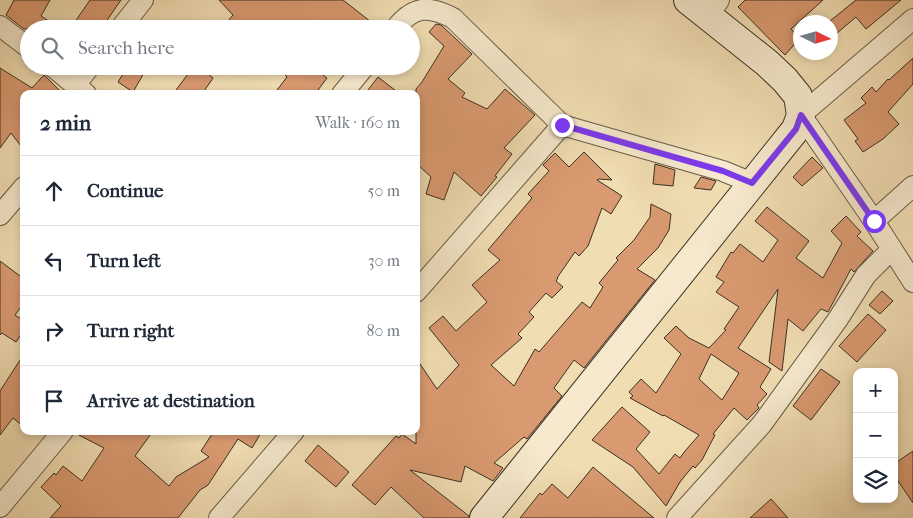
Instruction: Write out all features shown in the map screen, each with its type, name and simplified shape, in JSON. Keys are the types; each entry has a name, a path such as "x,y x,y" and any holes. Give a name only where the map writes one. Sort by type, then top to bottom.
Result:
{"street":[{"path":"127,20 143,0"},
{"path":"705,5 786,80 798,96 801,115 874,221 913,282"},
{"path":"403,20 418,10 438,10 453,18 562,125 723,171 752,183"},
{"path":"484,518 796,129 801,115 913,19"},
{"path":"0,26 20,41"},
{"path":"63,75 81,89 86,75"},
{"path":"345,90 358,75"},
{"path":"420,287 562,125"},
{"path":"874,221 913,186"},
{"path":"0,215 20,192"},
{"path":"677,518 762,424 838,319 866,275 892,249"},
{"path":"0,507 60,435"},
{"path":"219,518 291,435"}],"building":[{"path":"14,0 50,0 41,16 47,20 20,20 20,26 6,15"},
{"path":"90,0 121,0 107,20 76,20"},
{"path":"219,0 343,0 369,20 229,20 233,15"},
{"path":"745,0 823,0 806,15 793,15 793,27 791,29 793,31 793,46 785,55 738,7"},
{"path":"856,0 901,0 866,29 856,17 838,32 837,15"},
{"path":"436,24 441,25 472,54 448,79 465,93 462,97 487,109 505,89 535,115 504,148 512,154 495,176 497,177 481,196 454,172 444,200 426,194 431,177 420,167 420,90 416,89 444,46 429,32"},
{"path":"913,58 913,84 888,112 899,124 883,139 863,152 855,141 858,139 844,120 866,103 861,98 872,87 876,92"},
{"path":"0,68 32,88 44,75 59,90 20,90 20,145 11,133 0,148"},
{"path":"122,75 143,75 134,90 130,90 118,82"},
{"path":"187,75 209,75 213,78 205,90 176,90"},
{"path":"285,75 323,75 327,78 318,90 277,90 287,77"},
{"path":"378,77 395,90 368,90"},
{"path":"584,152 612,180 597,180 622,196 611,214 602,208 588,246 579,256 575,252 557,278 556,281 563,287 552,298 546,293 529,312 534,317 518,334 522,338 491,365 514,386 535,349 539,352 582,302 590,308 603,287 599,283 618,260 616,258 634,240 650,217 651,204 671,214 669,230 658,248 637,269 655,280 584,368 574,360 554,388 562,396 527,439 524,437 494,463 503,468 493,481 465,466 461,482 410,470 469,516 469,518 424,518 391,487 375,505 352,485 396,436 399,438 403,435 416,444 416,435 420,435 420,364 437,389 459,365 429,328 443,316 456,331 487,302 472,285 500,260 488,250 532,198 528,194 549,171 543,165 555,153 569,167"},
{"path":"812,157 823,168 802,186 793,177"},
{"path":"655,164 675,170 673,186 653,184"},
{"path":"701,177 716,181 711,190 694,188"},
{"path":"767,207 809,241 796,258 823,278 842,243 831,231 846,216 861,232 857,236 873,251 854,272 851,269 828,312 821,309 803,331 788,319 782,371 769,362 778,289 738,348 771,369 760,387 767,394 757,405 759,408 747,420 734,408 713,434 715,435 702,460 695,468 693,466 680,482 666,506 633,467 592,440 622,407 650,432 636,449 659,474 675,454 680,458 699,435 630,398 633,396 629,392 641,379 656,393 681,354 664,338 676,326 689,338 709,348 726,330 724,329 739,307 716,292 724,282 716,277 731,252 733,253 740,244 763,262 778,240 755,221","holes":["711,354 739,373 722,400 699,379"]},
{"path":"0,261 20,276 20,308 15,315 20,318 20,336 16,342 2,333 0,335"},
{"path":"882,291 893,301 880,314 869,305"},
{"path":"868,314 886,330 857,362 839,346"},
{"path":"20,360 20,424 13,418 0,435 0,391"},
{"path":"821,369 840,382 811,420 793,406"},
{"path":"79,435 150,435 135,456 169,486 176,477 209,457 201,451 211,435 260,435 252,448 238,439 208,485 200,490 178,518 50,518 61,506 41,487 54,473 56,475 63,466 82,481 104,448"},
{"path":"318,445 349,472 336,487 305,461"},
{"path":"913,451 913,503 898,481 898,461"},
{"path":"593,467 654,518 520,518 540,493 542,495 552,484 568,498"},
{"path":"771,499 788,518 750,518"}],"route":[{"path":"562,125 723,171 752,183 796,129 801,115 874,221"}]}
